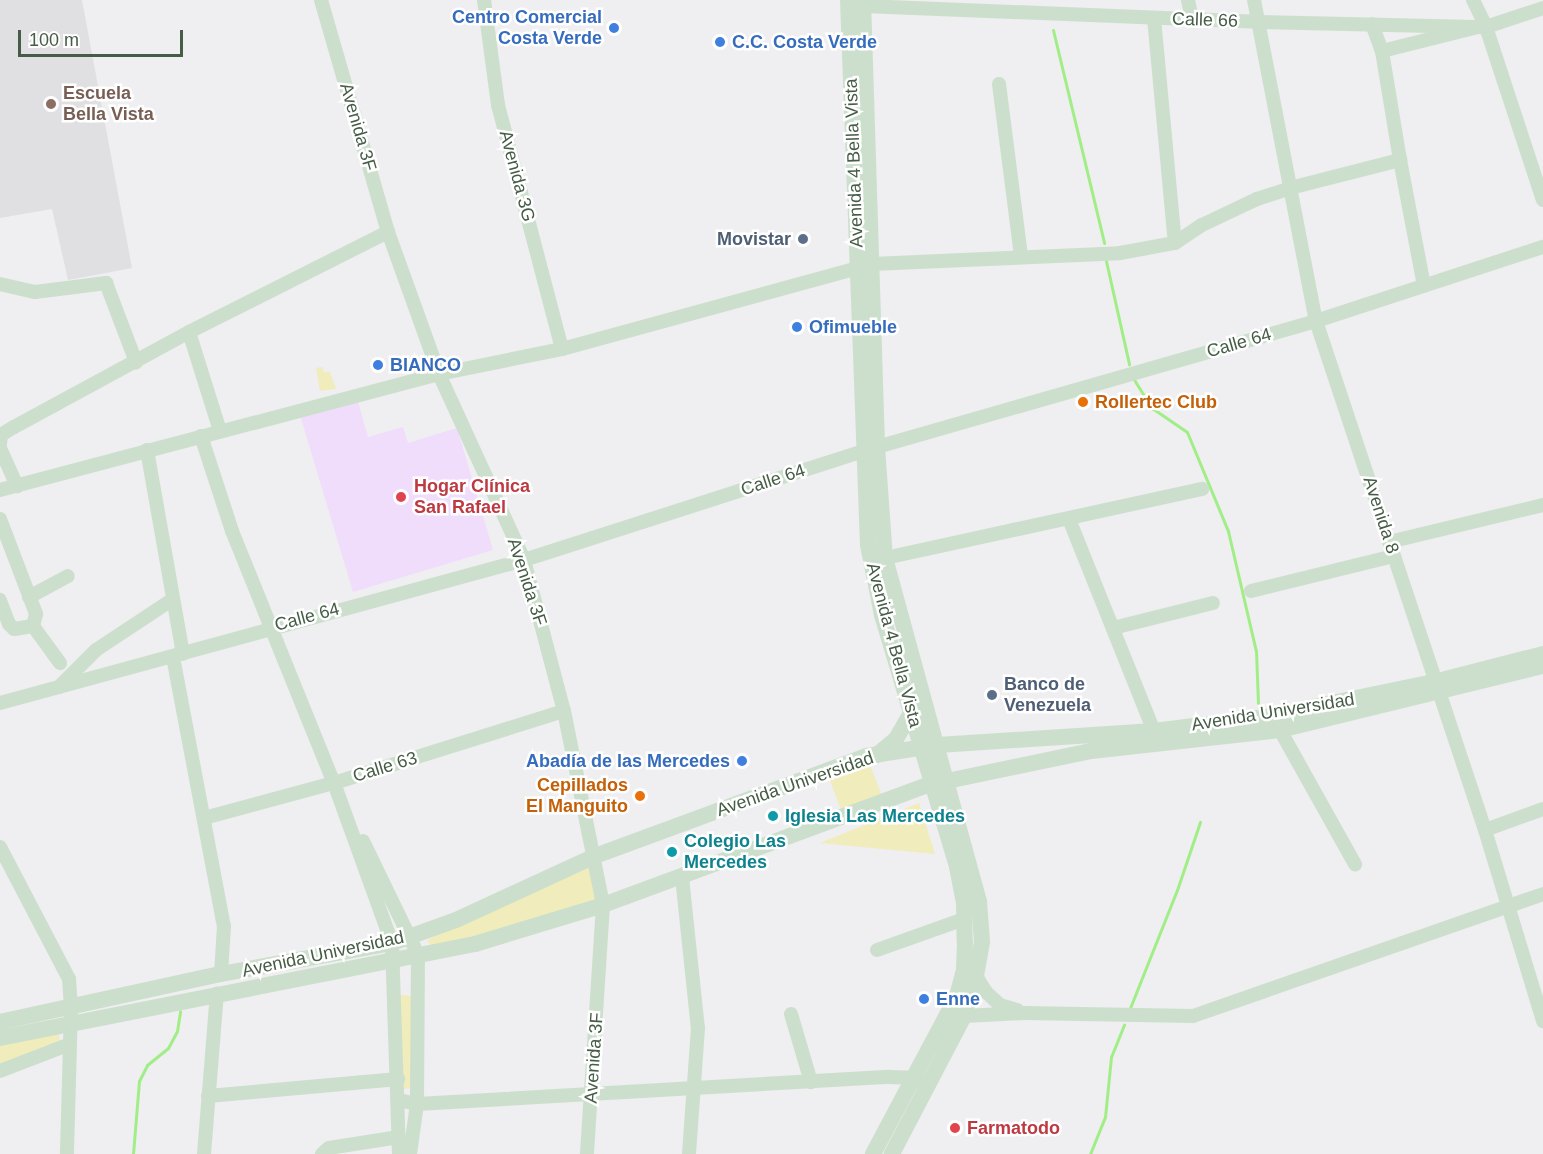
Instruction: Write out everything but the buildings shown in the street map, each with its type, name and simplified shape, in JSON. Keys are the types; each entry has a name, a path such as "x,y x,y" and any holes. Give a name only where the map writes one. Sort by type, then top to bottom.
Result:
{"street":[{"name":"Avenida 3F","path":"321,0 388,232 439,374 524,560 564,711 595,856 603,905 587,1154"},
{"name":"Avenida 3G","path":"484,0 498,105 562,349"},
{"path":"1188,0 1192,19"},
{"name":"Avenida 8","path":"1254,0 1316,321 1485,830 1543,1021"},
{"path":"1473,0 1543,200"},
{"name":"Calle 66","path":"858,2 1000,6 1154,18 1482,27 1543,8"},
{"name":"Avenida 4 Bella Vista","path":"858,2 870,449 882,615 912,711 931,747"},
{"path":"1154,18 1175,243"},
{"path":"1372,24 1382,51 1424,286"},
{"path":"1382,51 1482,27"},
{"path":"999,84 1022,256"},
{"path":"0,490 439,374 562,349 865,266 1022,256 1120,253 1175,243 1202,225 1257,199 1290,188 1400,160"},
{"path":"17,486 0,446 2,435 189,332 388,232"},
{"name":"Calle 64","path":"0,703 178,656 269,627 524,560 870,449 1316,321 1543,247"},
{"path":"0,284 35,292 106,283 136,362"},
{"path":"189,332 220,431"},
{"path":"201,436 232,531 334,783 392,943 399,1154"},
{"path":"147,450 173,599 178,656 204,818 224,927 221,974"},
{"path":"878,559 1202,489"},
{"path":"1389,542 1543,505"},
{"path":"0,519 36,614 33,626"},
{"path":"1069,519 1154,731"},
{"path":"1251,591 1394,556"},
{"name":"Avenida 4 Bella Vista","path":"873,1154 957,996 964,970 964,919 957,867 940,782 878,559"},
{"path":"29,597 68,576"},
{"path":"58,687 96,650 173,599"},
{"path":"0,600 3,615 14,628 33,626"},
{"path":"1113,628 1213,603"},
{"path":"33,626 60,663"},
{"name":"Avenida Universidad","path":"0,1023 217,994 475,944 603,905 940,782 1091,751 1280,730 1436,687 1543,654"},
{"name":"Avenida Universidad","path":"0,1038 71,1015 221,974 392,943 456,920 595,856 867,756 931,747 1154,731 1265,717 1543,666"},
{"name":"Calle 63","path":"204,818 334,783 564,711"},
{"path":"877,755 896,739 912,711"},
{"path":"1280,730 1355,864"},
{"name":"Avenida 4 Bella Vista","path":"892,1154 964,1016 976,976 982,942 979,902 940,782"},
{"path":"334,783 411,936 418,955 417,1104 410,1154"},
{"path":"1485,830 1543,809"},
{"path":"0,847 66,969 71,1015 67,1154"},
{"path":"682,877 698,1028 689,1154"},
{"path":"964,1016 1024,1013 1193,1016 1543,894"},
{"path":"876,950 964,919"},
{"path":"976,976 986,992 1000,1005 1024,1013"},
{"path":"204,1154 217,994"},
{"path":"790,1014 812,1082"},
{"path":"0,1071 70,1044"},
{"path":"399,1100 417,1104 913,1078 928,1085"},
{"path":"208,1096 398,1079"},
{"path":"322,1154 329,1148 399,1137"}],"shaded area":[{"name":"Escuela Bella Vista","path":"0,0 82,0 132,268 68,280 52,209 0,218"},
{"path":"322,367 324,372 330,372 336,389 320,391 316,368"},
{"name":"Hogar Clínica San Rafael","path":"357,398 368,437 403,427 408,443 457,428 493,550 353,592 300,415"},
{"path":"870,765 881,794 841,809 830,780"},
{"path":"919,803 935,854 820,843"},
{"path":"595,856 603,905 433,948 427,940"},
{"path":"400,995 414,996 411,1088 402,1089"},
{"path":"58,1031 60,1041 0,1064 0,1043"}],"waterway":[{"path":"1053,30 1104,243"},
{"path":"1106,261 1129,364"},
{"path":"1133,378 1152,408 1187,432 1228,531 1256,651 1258,703"},
{"path":"1130,1008 1177,890 1200,822"},
{"path":"133,1154 139,1081 147,1065 168,1048 177,1031 180,1011"},
{"path":"1090,1154 1105,1117 1111,1057 1124,1024"}],"place":[{"name":"Centro Comercial Costa Verde","path":"614,28"},
{"name":"C.C. Costa Verde","path":"720,42"},
{"name":"Escuela Bella Vista","path":"51,104"},
{"name":"Movistar","path":"803,239"},
{"name":"Ofimueble","path":"797,327"},
{"name":"BIANCO","path":"378,365"},
{"name":"Rollertec Club","path":"1083,402"},
{"name":"Hogar Clínica San Rafael","path":"401,497"},
{"name":"Banco de Venezuela","path":"992,695"},
{"name":"Abadía de las Mercedes","path":"742,761"},
{"name":"Cepillados El Manguito","path":"640,796"},
{"name":"Iglesia Las Mercedes","path":"773,816"},
{"name":"Colegio Las Mercedes","path":"672,852"},
{"name":"Enne","path":"924,999"},
{"name":"Farmatodo","path":"955,1128"}]}
